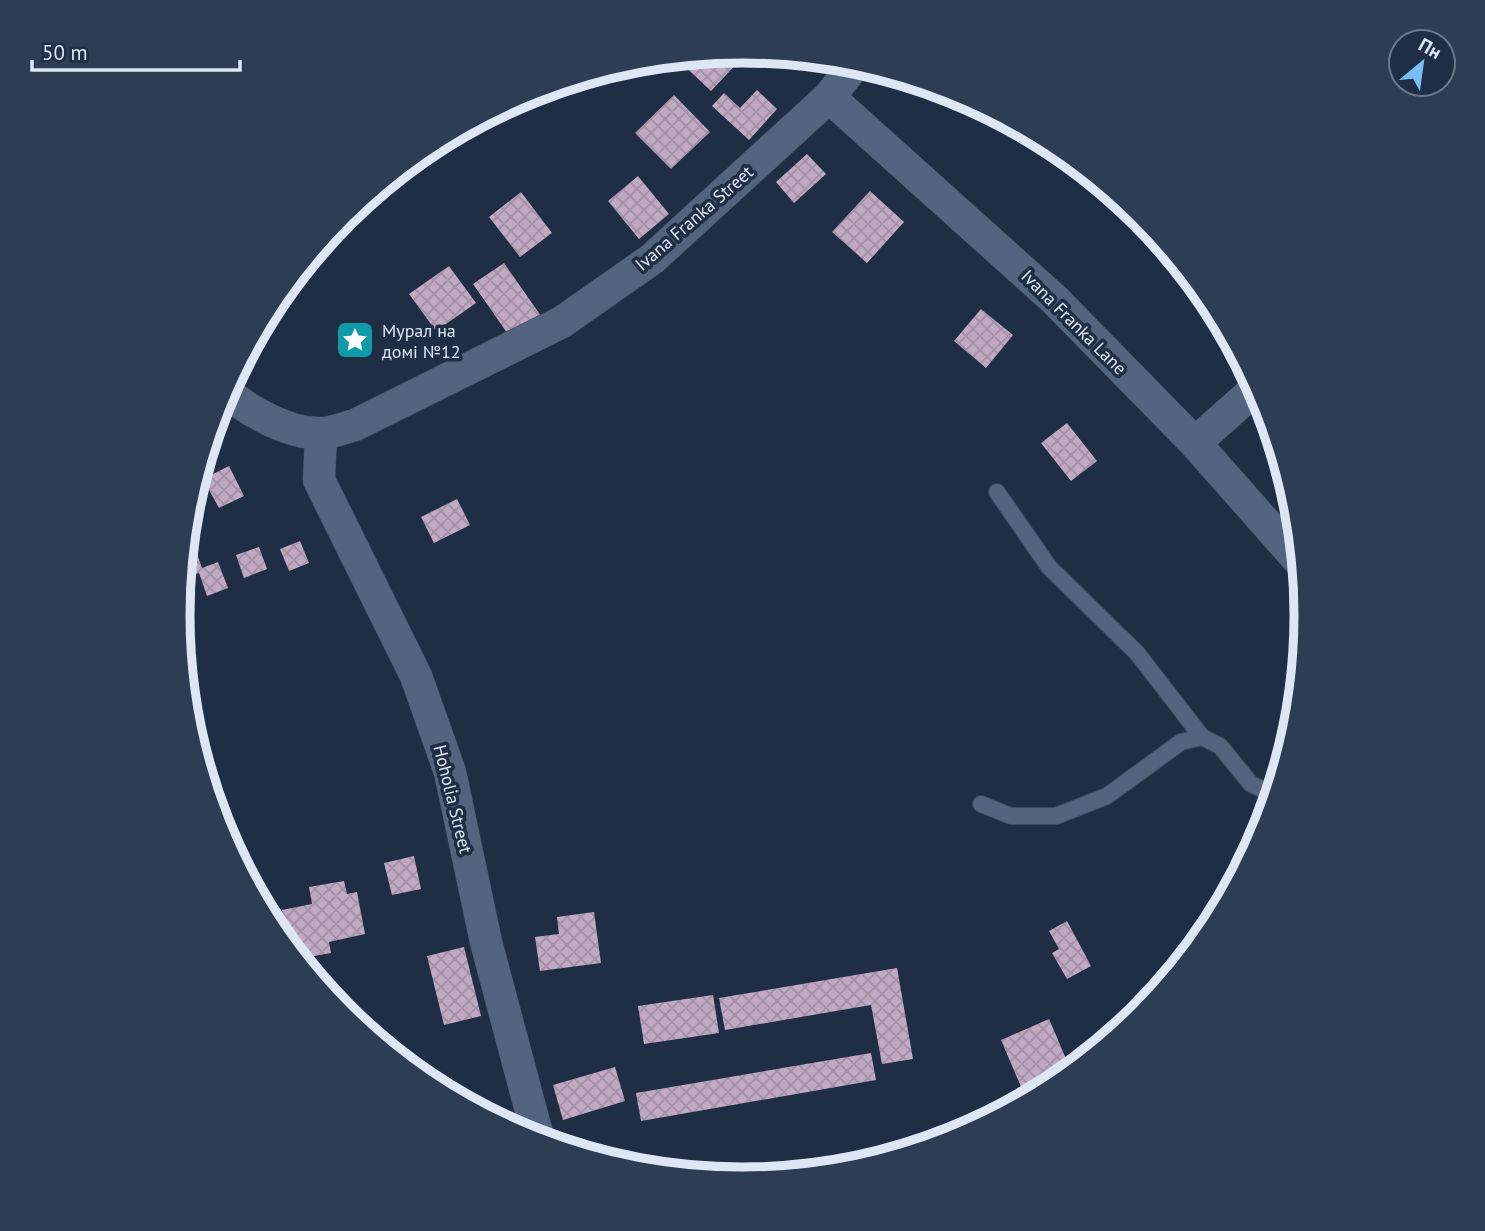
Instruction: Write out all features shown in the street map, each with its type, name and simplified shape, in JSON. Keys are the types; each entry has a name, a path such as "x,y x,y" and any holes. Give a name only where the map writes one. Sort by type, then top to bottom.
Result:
{"street":[{"name":"Ivana Franka Street","path":"321,433 355,425 562,323 652,259 829,97 847,74"},
{"name":"Ivana Franka Lane","path":"829,97 1055,300 1195,443 1291,551"},
{"path":"1195,443 1249,395"},
{"path":"234,399 278,425 321,433"},
{"name":"Hoholia Street","path":"321,433 319,480 416,676 450,772 486,942 535,1128"}],"lane":[{"path":"997,492 1049,567 1137,653 1202,737 1220,746 1251,784 1266,792"},
{"path":"981,804 1011,816 1056,816 1107,796 1181,742 1202,737"}],"building":[{"path":"737,63 711,91 685,66"},
{"path":"757,90 777,109 749,140 712,106 724,93 740,108"},
{"path":"674,95 710,132 671,169 635,133"},
{"path":"807,154 826,174 794,203 776,182"},
{"path":"638,176 669,214 639,239 608,201"},
{"path":"870,191 904,222 867,263 832,232"},
{"path":"521,192 552,233 520,257 489,217"},
{"path":"504,263 541,316 510,337 473,284"},
{"path":"449,266 476,303 436,331 409,294"},
{"path":"981,309 1013,335 986,368 954,341"},
{"path":"1067,423 1097,461 1071,481 1041,443"},
{"path":"229,466 244,496 219,508 206,485 208,476"},
{"path":"457,499 470,525 434,543 421,517"},
{"path":"300,541 309,563 289,571 280,549"},
{"path":"195,547 202,568 218,562 228,588 207,596 199,573 191,576"},
{"path":"259,547 267,569 244,578 236,555"},
{"path":"414,856 421,889 392,895 384,863"},
{"path":"344,881 347,894 357,892 365,934 329,942 331,953 308,957 285,925 282,910 312,904 309,887"},
{"path":"594,912 601,963 540,971 535,937 559,934 557,917"},
{"path":"1067,921 1091,966 1067,979 1052,953 1059,949 1049,931"},
{"path":"464,947 481,1016 444,1025 427,956"},
{"path":"897,968 913,1059 882,1064 871,1005 725,1030 719,998"},
{"path":"713,995 719,1033 644,1044 638,1006"},
{"path":"1049,1019 1067,1062 1038,1082 1022,1089 1001,1040"},
{"path":"871,1053 876,1080 641,1121 636,1093"},
{"path":"615,1067 625,1101 563,1120 553,1085"}],"place":[{"name":"Мурал на домі №12","path":"355,340"}]}
